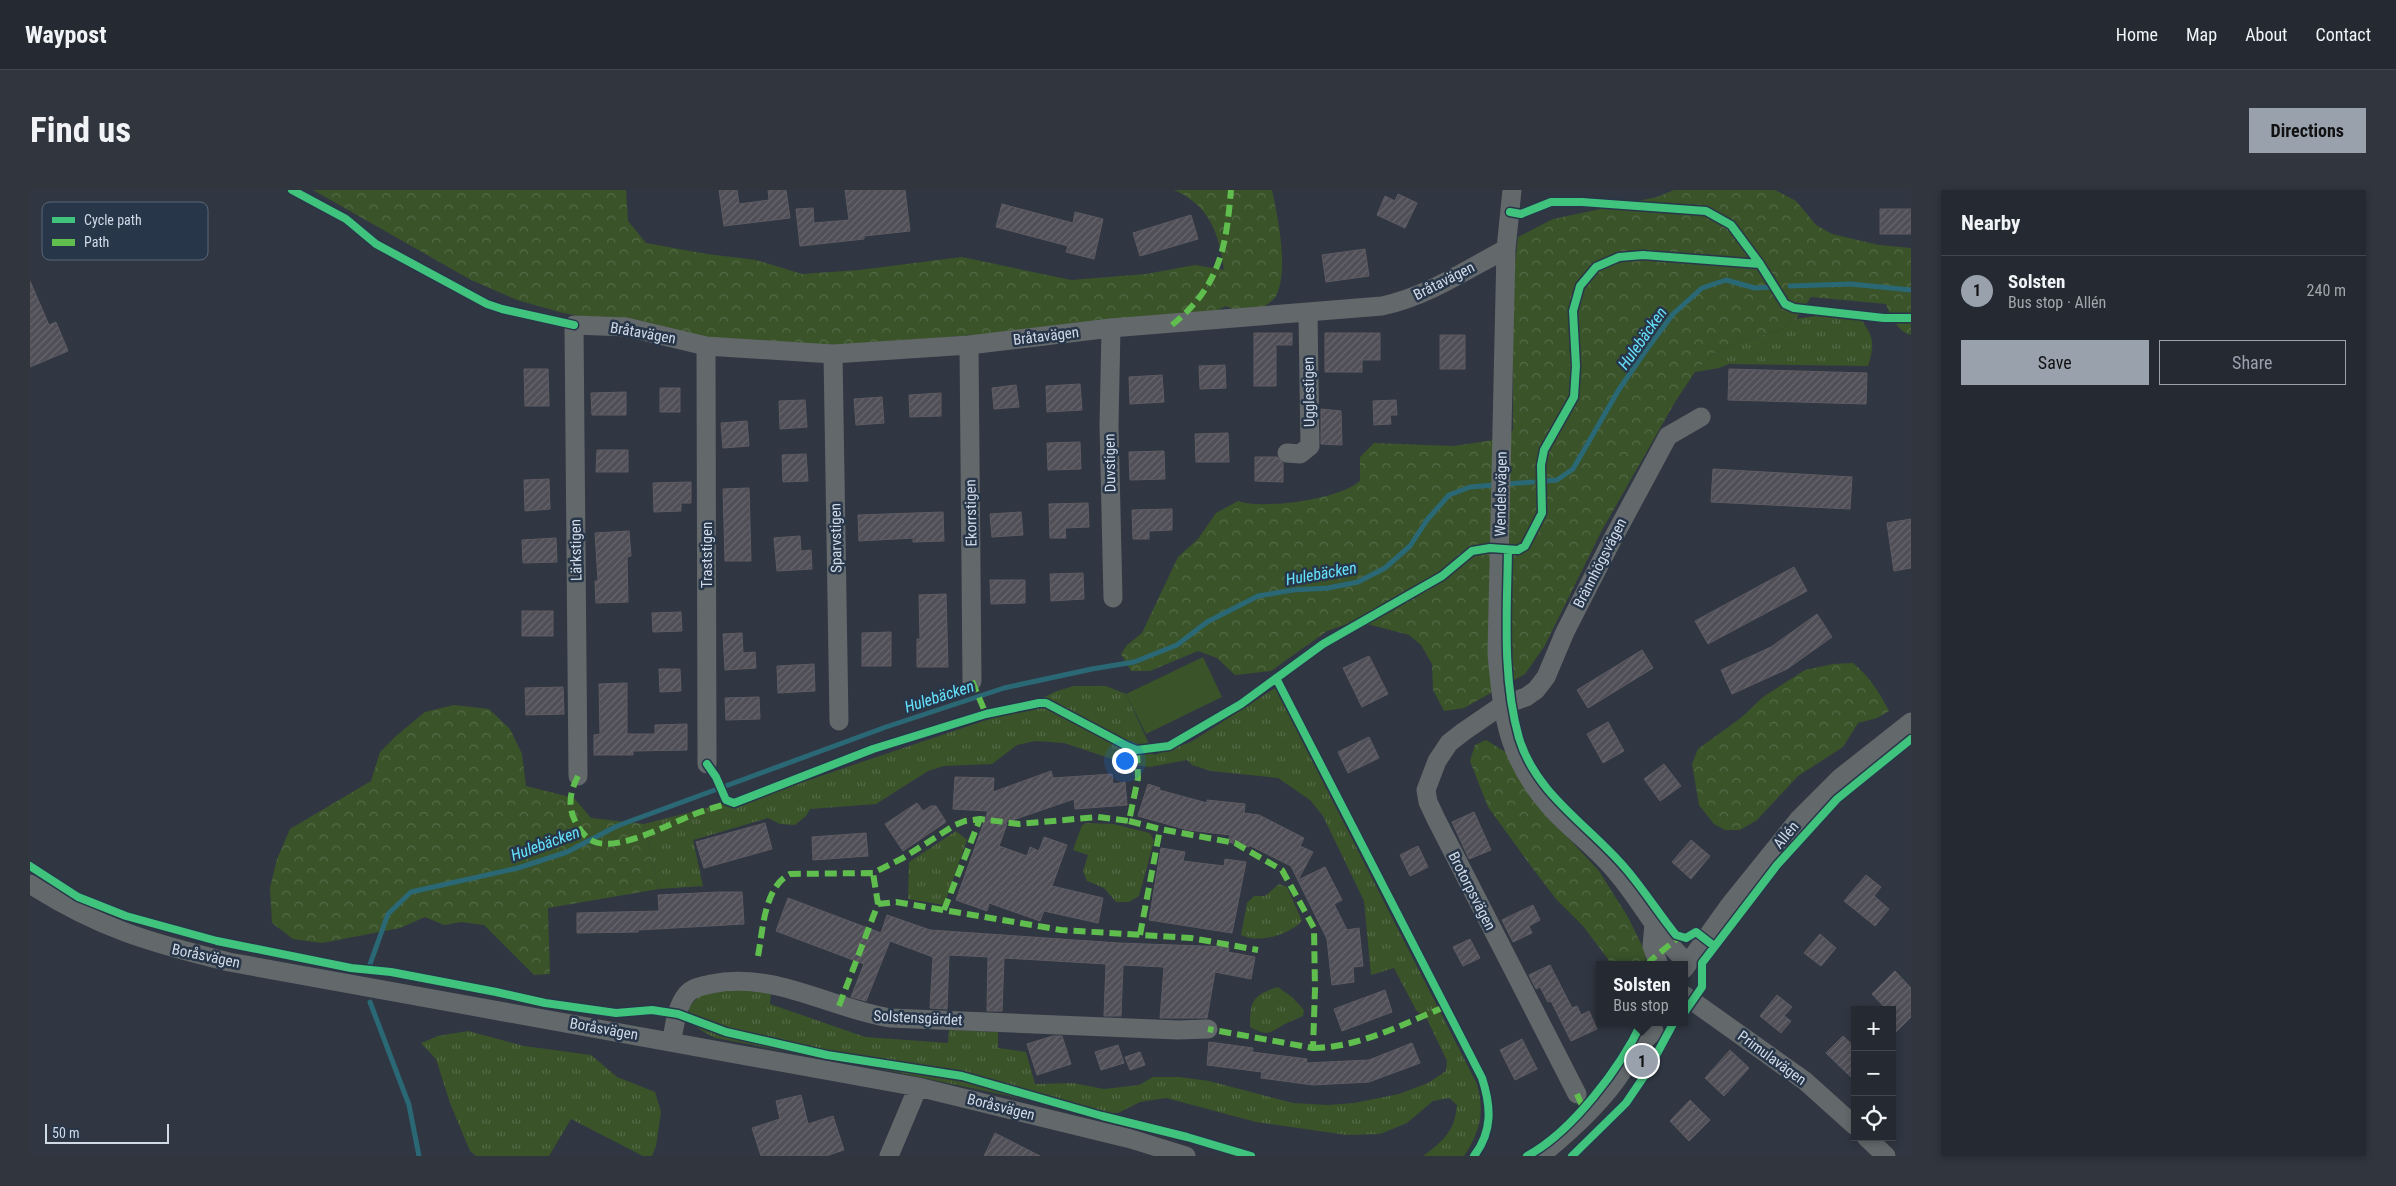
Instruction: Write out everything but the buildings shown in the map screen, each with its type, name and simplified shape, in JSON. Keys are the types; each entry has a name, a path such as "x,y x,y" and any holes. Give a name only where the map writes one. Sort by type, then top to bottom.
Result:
{"street":[{"name":"Wendelsvägen","path":"1512,190 1506,248 1497,654 1502,706 1514,753 1535,788 1555,812 1608,861 1629,886 1682,961"},
{"name":"Bråtavägen","path":"574,325 626,327 706,346 833,354 969,345 1111,328 1308,314 1382,306 1403,302 1506,248"},
{"name":"Ugglestigen","path":"1287,453 1300,454 1310,446 1308,314"},
{"name":"Lärkstigen","path":"574,325 578,776"},
{"name":"Duvstigen","path":"1111,328 1109,425 1113,598"},
{"name":"Ekorrstigen","path":"969,345 972,681"},
{"name":"Traststigen","path":"706,346 706,764"},
{"name":"Sparvstigen","path":"833,354 839,721"},
{"name":"Brännhögsvägen","path":"1502,706 1526,697 1536,690 1546,677 1565,632 1668,436 1701,417"},
{"name":"Brotorpsvägen","path":"1502,706 1449,743 1437,761 1426,790 1428,802 1577,1094"},
{"name":"Allén","path":"1688,963 1729,906 1800,819 1840,778 1911,722"},
{"name":"Boråsvägen","path":"30,884 69,909 97,922 161,946 228,962 918,1087 1131,1139 1186,1156"},
{"path":"1654,924 1652,946 1657,961"},
{"name":"Solstensgärdet","path":"672,1041 673,1028 686,996 692,989 730,980 780,985 862,1014 890,1018 1178,1030 1208,1029"},
{"name":"Primulavägen","path":"1688,998 1804,1081 1851,1122"},
{"path":"1540,1156 1591,1110 1615,1082 1638,1046 1655,1026"},
{"path":"1560,1156 1618,1096 1649,1049 1655,1026"},
{"path":"889,1156 918,1087"},
{"path":"1870,1141 1886,1156"}],"green space":[{"path":"313,190 626,190 628,221 646,243 707,254 756,260 802,274 859,270 962,257 1071,280 1146,274 1195,265 1224,270 1219,244 1211,222 1196,204 1174,190 1272,190 1281,244 1282,272 1280,285 1275,297 1260,309 1250,312 1226,306 1207,315 1130,324 836,345 716,341 563,313 517,300 471,280"},
{"path":"1674,190 1775,190 1796,201 1816,225 1832,234 1879,245 1911,248 1911,335 1898,327 1886,304 1811,297 1796,319 1779,331 1740,341 1714,353 1695,372 1675,402 1602,530 1544,647 1525,674 1464,708 1444,711 1433,690 1432,664 1421,645 1409,635 1356,621 1327,631 1271,671 1235,675 1217,658 1198,651 1150,671 1131,671 1121,654 1127,645 1142,633 1178,557 1198,539 1216,513 1238,501 1265,504 1301,501 1319,498 1350,487 1360,481 1360,457 1374,443 1453,446 1508,438 1513,430 1513,282 1518,237 1553,219 1657,197"},
{"path":"1822,315 1860,318 1868,330 1872,341 1872,352 1868,366 1729,364 1719,368 1695,372 1714,353 1740,341 1779,331 1796,319"},
{"path":"1203,657 1222,697 1146,734 1126,694"},
{"path":"1853,663 1874,685 1889,711 1877,718 1858,723 1843,747 1798,776 1757,820 1740,830 1725,830 1714,824 1699,805 1692,764 1698,749 1742,717 1763,697 1805,670 1833,664"},
{"path":"1074,686 1106,686 1126,694 1154,755 1191,742 1275,688 1477,1084 1481,1104 1480,1122 1474,1139 1464,1156 1423,1156 1442,1140 1451,1128 1457,1105 1449,1098 1433,1101 1407,1123 1380,1134 1347,1135 1256,1122 1166,1098 1140,1102 1118,1113 1083,1112 896,1072 716,1038 696,1027 689,1013 689,1007 702,993 714,989 771,992 770,1004 865,1037 948,1043 949,1030 998,1032 998,1048 1026,1052 1035,1084 1073,1083 1104,1089 1139,1085 1153,1077 1179,1077 1209,1081 1293,1103 1328,1105 1354,1103 1399,1094 1428,1083 1446,1071 1447,1061 1427,1019 1416,1010 1394,968 1371,975 1364,901 1323,816 1310,800 1278,778 1211,771 1192,765 1187,760 1150,767 1127,764 1064,743 1035,741 1017,745 992,764 944,766 928,771 876,804 810,809 806,816 795,825 780,824 768,818 693,840 703,886 659,889 644,824 788,787 1019,709 1057,691"},
{"path":"454,705 489,709 510,729 522,754 526,786 574,798 591,818 644,824 659,889 548,908 550,974 534,975 484,925 461,922 444,925 425,917 400,928 322,943 293,939 272,923 270,888 277,859 290,829 371,781 380,752 425,712"},
{"path":"1486,740 1507,753 1560,829 1599,871 1628,917 1646,954 1645,961 1609,961 1583,926 1556,899 1488,807 1470,761 1475,745"},
{"path":"1087,823 1114,824 1150,833 1154,841 1139,896 1129,902 1116,902 1104,888 1087,881 1083,871 1088,855 1073,850 1082,825"},
{"path":"956,831 967,840 944,905 908,899 909,862"},
{"path":"1279,884 1287,887 1302,921 1289,930 1273,937 1256,939 1241,935 1247,903 1254,896 1265,896"},
{"path":"1278,987 1292,997 1304,1010 1303,1016 1267,1033 1250,1027 1254,1001 1263,993"},
{"path":"468,1031 524,1046 591,1055 617,1077 655,1092 661,1112 656,1146 652,1156 643,1156 571,1119 549,1156 476,1156 470,1151 450,1103 436,1059 421,1043 438,1036"}],"waterway":[{"name":"Hulebäcken","path":"1544,481 1557,480 1573,469 1618,391 1644,353 1673,314 1702,288 1726,280 1755,288 1773,287"},
{"name":"Hulebäcken","path":"1790,286 1851,284 1911,290"},
{"name":"Hulebäcken","path":"369,967 388,914 411,892 518,868 567,852 617,826 886,727 1004,688 1134,662 1177,645 1207,622 1258,596 1293,590 1328,588 1358,582 1385,568 1410,546 1427,520 1449,495 1470,487 1533,482"},
{"name":"Hulebäcken","path":"370,1002 409,1105 419,1156"}],"marked path":[{"path":"1172,325 1201,296 1218,265 1223,248 1231,190"},
{"path":"972,681 986,714"},
{"path":"758,956 763,922 770,899 781,880 790,874 873,873 903,858 955,825 965,821 980,819 1019,824 1098,817 1129,821 1138,778 1137,750"},
{"path":"578,776 571,799 573,817 587,837 592,841 605,844 643,836 700,812 730,803"},
{"path":"944,910 980,819"},
{"path":"1129,821 1160,829 1235,843 1282,870 1314,928 1315,989 1313,1048 1208,1029"},
{"path":"1140,935 1160,829"},
{"path":"839,1006 878,904 873,873"},
{"path":"878,904 896,902 1061,930 1191,938 1258,950"},
{"path":"1650,961 1679,937"},
{"path":"1313,1048 1331,1047 1365,1039 1447,1006"},
{"path":"1577,1094 1583,1108"}],"cycle path":[{"path":"292,190 346,219 376,244 487,304 574,325"},
{"path":"1510,212 1521,214 1551,202 1582,202 1706,211 1731,225 1760,264"},
{"path":"707,764 716,777 726,800 734,803 873,749 986,714 1039,703 1046,703 1137,750 1169,746 1241,704 1323,644 1442,576 1472,551 1490,548 1518,550 1525,546 1542,513 1541,465 1544,450 1574,397 1576,366 1573,311 1580,286 1596,267 1619,257 1643,255 1760,264 1785,304 1794,308 1884,318 1911,318"},
{"path":"1508,550 1507,645 1510,692 1519,738 1527,758 1538,776 1565,809 1612,853 1626,869 1676,935 1686,938 1696,932 1714,946"},
{"path":"1276,678 1482,1078 1489,1118 1485,1137 1474,1156"},
{"path":"1688,1007 1702,987 1702,963 1777,865 1837,799 1911,739"},
{"path":"30,866 78,897 126,916 217,941 351,968 391,972 545,1003 616,1013 652,1010 678,1014 726,1032 827,1055 962,1076 1251,1156"},
{"path":"1527,1156 1561,1131 1594,1097 1621,1059 1640,1026"},
{"path":"1572,1156 1626,1103 1647,1072 1672,1026"}],"place":[{"name":"Solsten","path":"1642,1061"}]}
